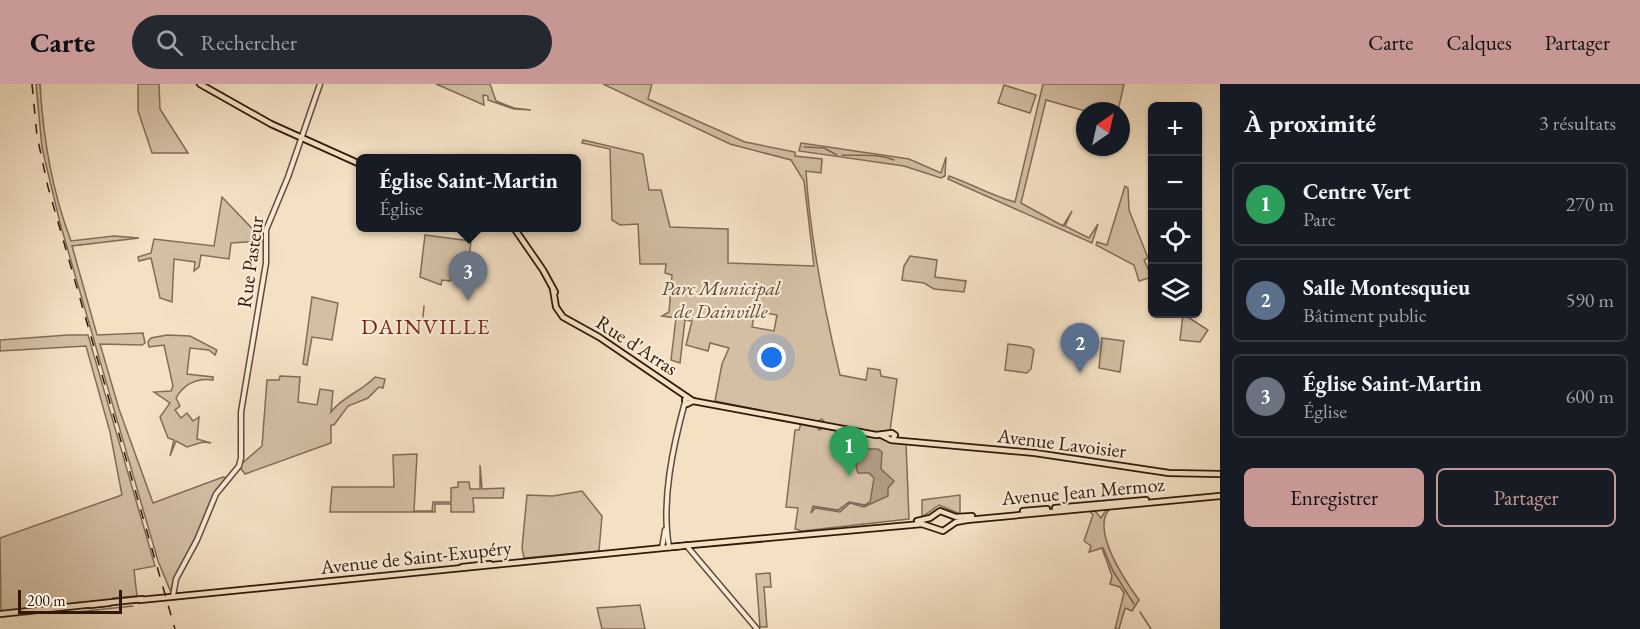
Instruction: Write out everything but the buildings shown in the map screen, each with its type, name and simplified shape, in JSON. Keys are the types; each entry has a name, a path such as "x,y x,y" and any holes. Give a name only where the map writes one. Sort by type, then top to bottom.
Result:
{"main road":[{"path":"200,84 302,138 356,162"},
{"name":"Rue d'Arras","path":"516,232 553,289 560,312 689,401"},
{"name":"Avenue Lavoisier","path":"689,401 956,447 1035,453 1169,473 1220,474"},
{"name":"Avenue Jean Mermoz","path":"950,527 967,520 1220,494"},
{"name":"Avenue Jean Mermoz","path":"950,515 966,517 1220,494"},
{"path":"686,545 922,521 940,511 950,515 950,527 941,531 932,525 812,533"},
{"path":"932,517 932,525"},
{"name":"Avenue de Saint-Exupéry","path":"0,614 686,545"}],"street":[{"name":"Rue Pasteur","path":"173,596 176,579 197,540 216,494 239,466 242,456 242,403 266,263 268,221 284,189 320,84"},
{"path":"662,548 671,472 683,412 689,401"},
{"path":"666,526 669,547"},
{"path":"686,545 757,629"},
{"path":"693,545 698,559"}],"green space":[{"path":"36,84 40,84 43,124 54,183 71,241 114,236 139,238 72,246 97,335 143,333 145,343 142,345 100,344 119,409 153,503 223,477 227,478 216,494 173,588 170,590 158,561 60,223 42,148"},
{"path":"138,84 159,84 160,109 188,153 152,153 138,111"},
{"path":"436,84 490,84 496,101 514,108 531,110 514,109 488,100 488,96 483,95 484,105"},
{"name":"Parc Municipal de Dainville","path":"603,84 652,84 648,99 745,142 795,152 795,156 822,159 821,173 806,171 808,197 828,324 840,375 866,380 868,368 880,370 881,376 897,379 890,431 883,433 825,423 822,419 817,422 715,401 722,364 729,348 710,343 708,351 686,345 692,321 685,320 680,363 671,360 676,318 662,316 669,312 672,275 665,273 666,264 640,264 638,224 620,225 612,220 610,149 582,143 583,140 643,154 649,190 661,190 670,227 728,229 728,263 814,266 804,181 791,160 730,144","holes":["755,311 777,315 774,331 752,327"]},
{"path":"1043,84 1124,84 1120,102 1076,102 1076,108 1046,100 1021,203 1063,226 1072,211 1065,226 1089,238 1098,224 1092,243 948,179 949,176 1015,202"},
{"path":"1004,85 1036,95 1030,113 998,103"},
{"path":"801,143 909,159 941,173 946,157 945,176 941,178 904,166 799,151"},
{"path":"1125,186 1128,188 1129,210 1148,258 1144,260 1148,269 1148,278 1139,281 1134,265 1096,245 1097,242 1107,245"},
{"path":"222,197 264,241 231,243 229,259 201,255 199,267 194,271 195,262 174,259 172,302 160,298 151,258 139,261 138,257 151,253 154,239 214,246"},
{"path":"425,235 471,241 468,268 452,267 450,281 442,280 441,285 420,277"},
{"path":"910,256 937,260 935,277 966,281 964,292 934,289 924,283 902,280 904,266"},
{"path":"312,297 338,303 332,340 312,337 307,365 303,364"},
{"path":"1183,318 1189,318 1208,330 1200,342 1180,340"},
{"path":"88,335 155,566 134,570 137,596 113,598 113,601 64,606 63,603 1,612 0,538 122,495 110,432 86,346 0,351 0,340"},
{"path":"167,335 190,336 217,350 215,355 209,350 190,348 187,374 213,377 213,380 196,381 187,386 176,398 180,406 175,410 181,418 187,413 193,421 199,417 197,439 211,443 203,442 187,447 176,441 170,456 174,440 168,438 160,417 170,403 154,392 171,391 173,386 164,345 149,347 148,342 151,338"},
{"path":"1102,338 1124,341 1120,372 1099,368"},
{"path":"1008,344 1030,347 1034,350 1031,369 1027,373 1005,370"},
{"path":"280,376 300,377 298,402 317,405 320,389 333,391 331,412 375,377 385,379 383,388 379,387 368,398 348,406 334,425 331,425 331,443 245,474 239,466 262,446 267,380 279,380"},
{"path":"801,423 816,425 819,430 825,427 906,443 909,519 802,531 795,529 798,508 786,507 795,430 799,430"},
{"path":"417,454 414,511 432,511 433,502 451,502 451,488 458,487 458,482 469,482 470,489 480,489 480,465 482,489 504,488 503,498 473,498 474,512 451,512 451,504 435,504 435,512 330,512 332,487 394,487 393,455"},
{"path":"582,491 602,516 599,551 524,558 522,548 527,495 553,496"},
{"path":"960,495 960,514 939,505 922,517 922,500"},
{"path":"1088,509 1094,510 1101,518 1106,510 1109,510 1104,530 1107,543 1119,569 1139,600 1132,611 1125,608 1119,629 1115,629 1124,593 1120,587 1110,584 1112,576 1102,548 1089,552 1091,546 1084,541 1093,515"},
{"path":"770,573 771,587 764,587 767,627 760,627 756,574"},
{"path":"640,605 645,629 602,629 597,608"}],"shaded area":[{"path":"868,449 878,449 882,452 881,469 894,481 888,488 888,496 864,507 850,503 840,512 815,508 811,513 813,506 838,510 849,502 865,505 870,502 874,478 869,473 858,473 856,466 860,455"}],"waterway":[{"path":"804,147 824,148 837,155"},
{"path":"842,155 875,156 894,160"},
{"path":"423,317 424,306"},
{"path":"1103,548 1113,571 1134,604"},
{"path":"77,612 133,606"},
{"path":"66,613 74,612"},
{"path":"1140,612 1151,629"}],"railway":[{"path":"32,84 37,136 48,187 175,629"}],"place":[{"name":"Église Saint-Martin","path":"468,301"},
{"name":"Salle Montesquieu","path":"1080,373"},
{"name":"Centre Vert","path":"849,476"}],"district":[{"name":"DAINVILLE","path":"426,326"}]}
